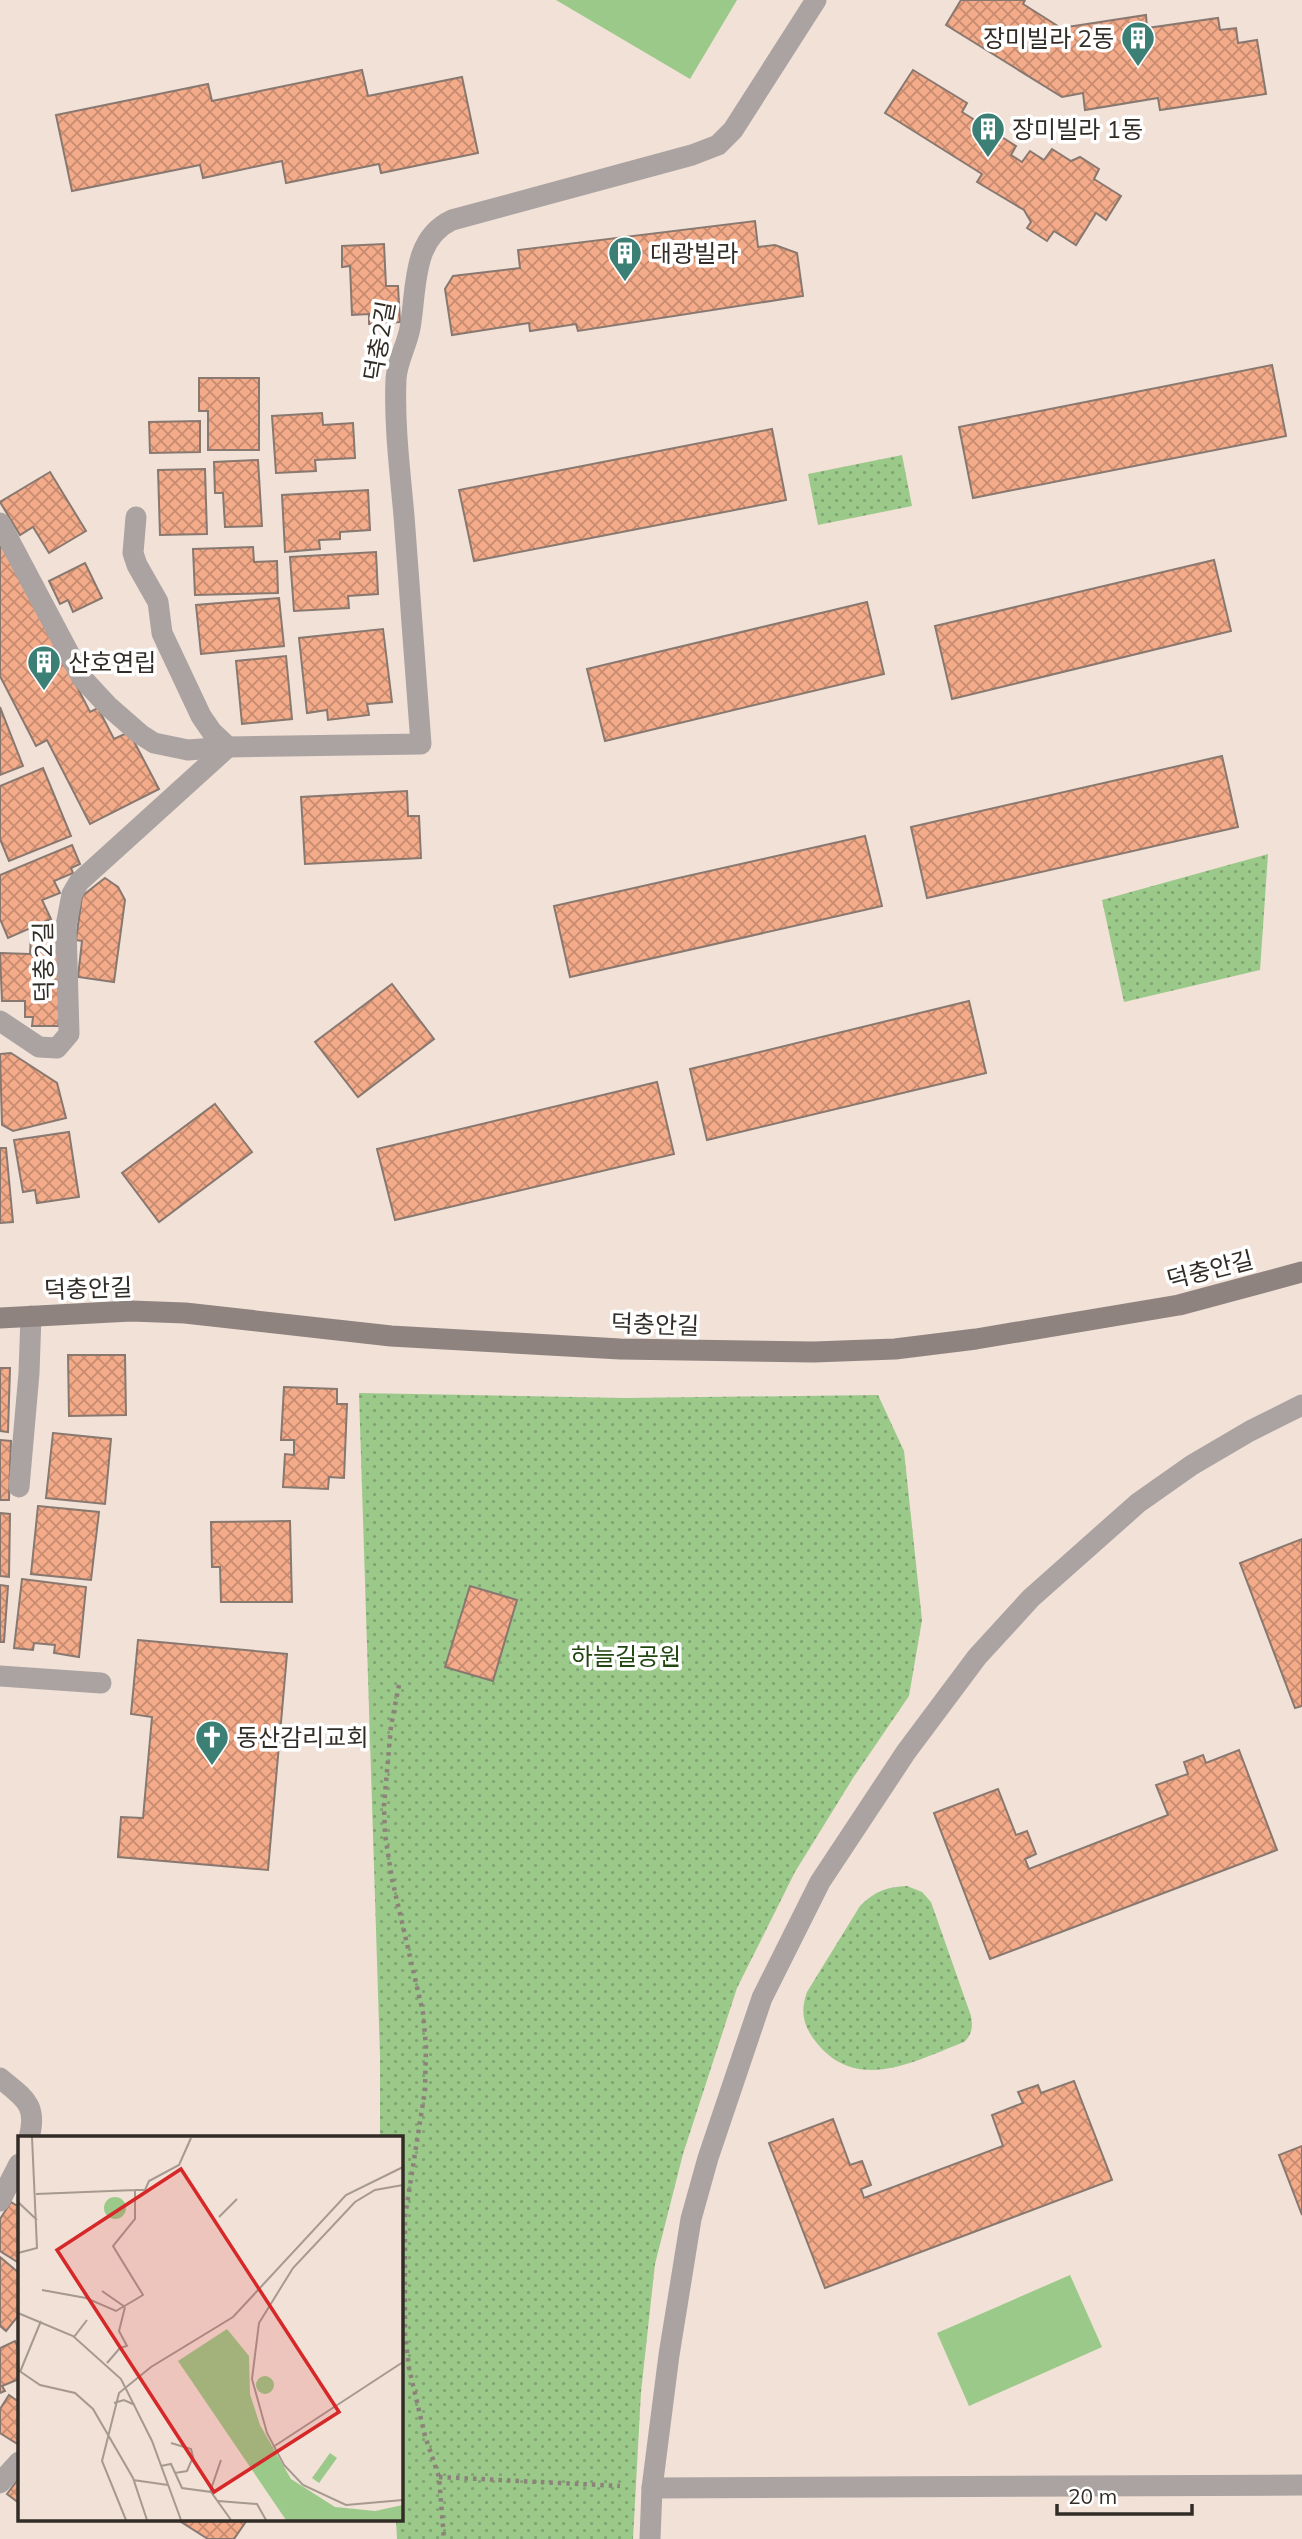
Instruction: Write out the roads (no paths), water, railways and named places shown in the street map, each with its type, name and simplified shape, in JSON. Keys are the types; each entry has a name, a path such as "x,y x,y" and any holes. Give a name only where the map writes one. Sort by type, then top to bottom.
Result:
{"street":[{"name":"덕충2길","path":"0,523 82,678 108,706 154,743 188,750 421,744 396,380 410,328 420,258 428,239 442,224 452,220 692,155 718,145 733,130 816,0"},
{"path":"136,517 133,553 158,602 162,633 201,716 212,732 228,747"},
{"name":"덕충2길","path":"0,1021 39,1047 57,1048 66,1041 71,1023 66,926 72,894 79,882 228,747"},
{"name":"덕충안길","path":"0,1318 131,1311 185,1313 391,1336 607,1349 709,1352 895,1349 976,1339 1179,1305 1302,1272"},
{"path":"19,1487 32,1316"},
{"path":"650,2539 652,2488 681,2273 691,2219 708,2158 762,1998 820,1882 906,1752 977,1657 1031,1598 1138,1503 1192,1465 1302,1405"},
{"path":"0,1676 101,1683"},
{"path":"0,2078 26,2101 32,2110 33,2122 30,2136"},
{"path":"0,2201 18,2166"},
{"path":"0,2483 18,2463"},
{"path":"652,2488 1302,2485"}],"place":[{"name":"장미빌라 2동","path":"1138,68"},
{"name":"장미빌라 1동","path":"988,159"},
{"name":"대광빌라","path":"625,283"},
{"name":"산호연립","path":"44,692"},
{"name":"동산감리교회","path":"212,1767"}],"park label":[{"name":"하늘길공원","path":"626,1656"}]}
